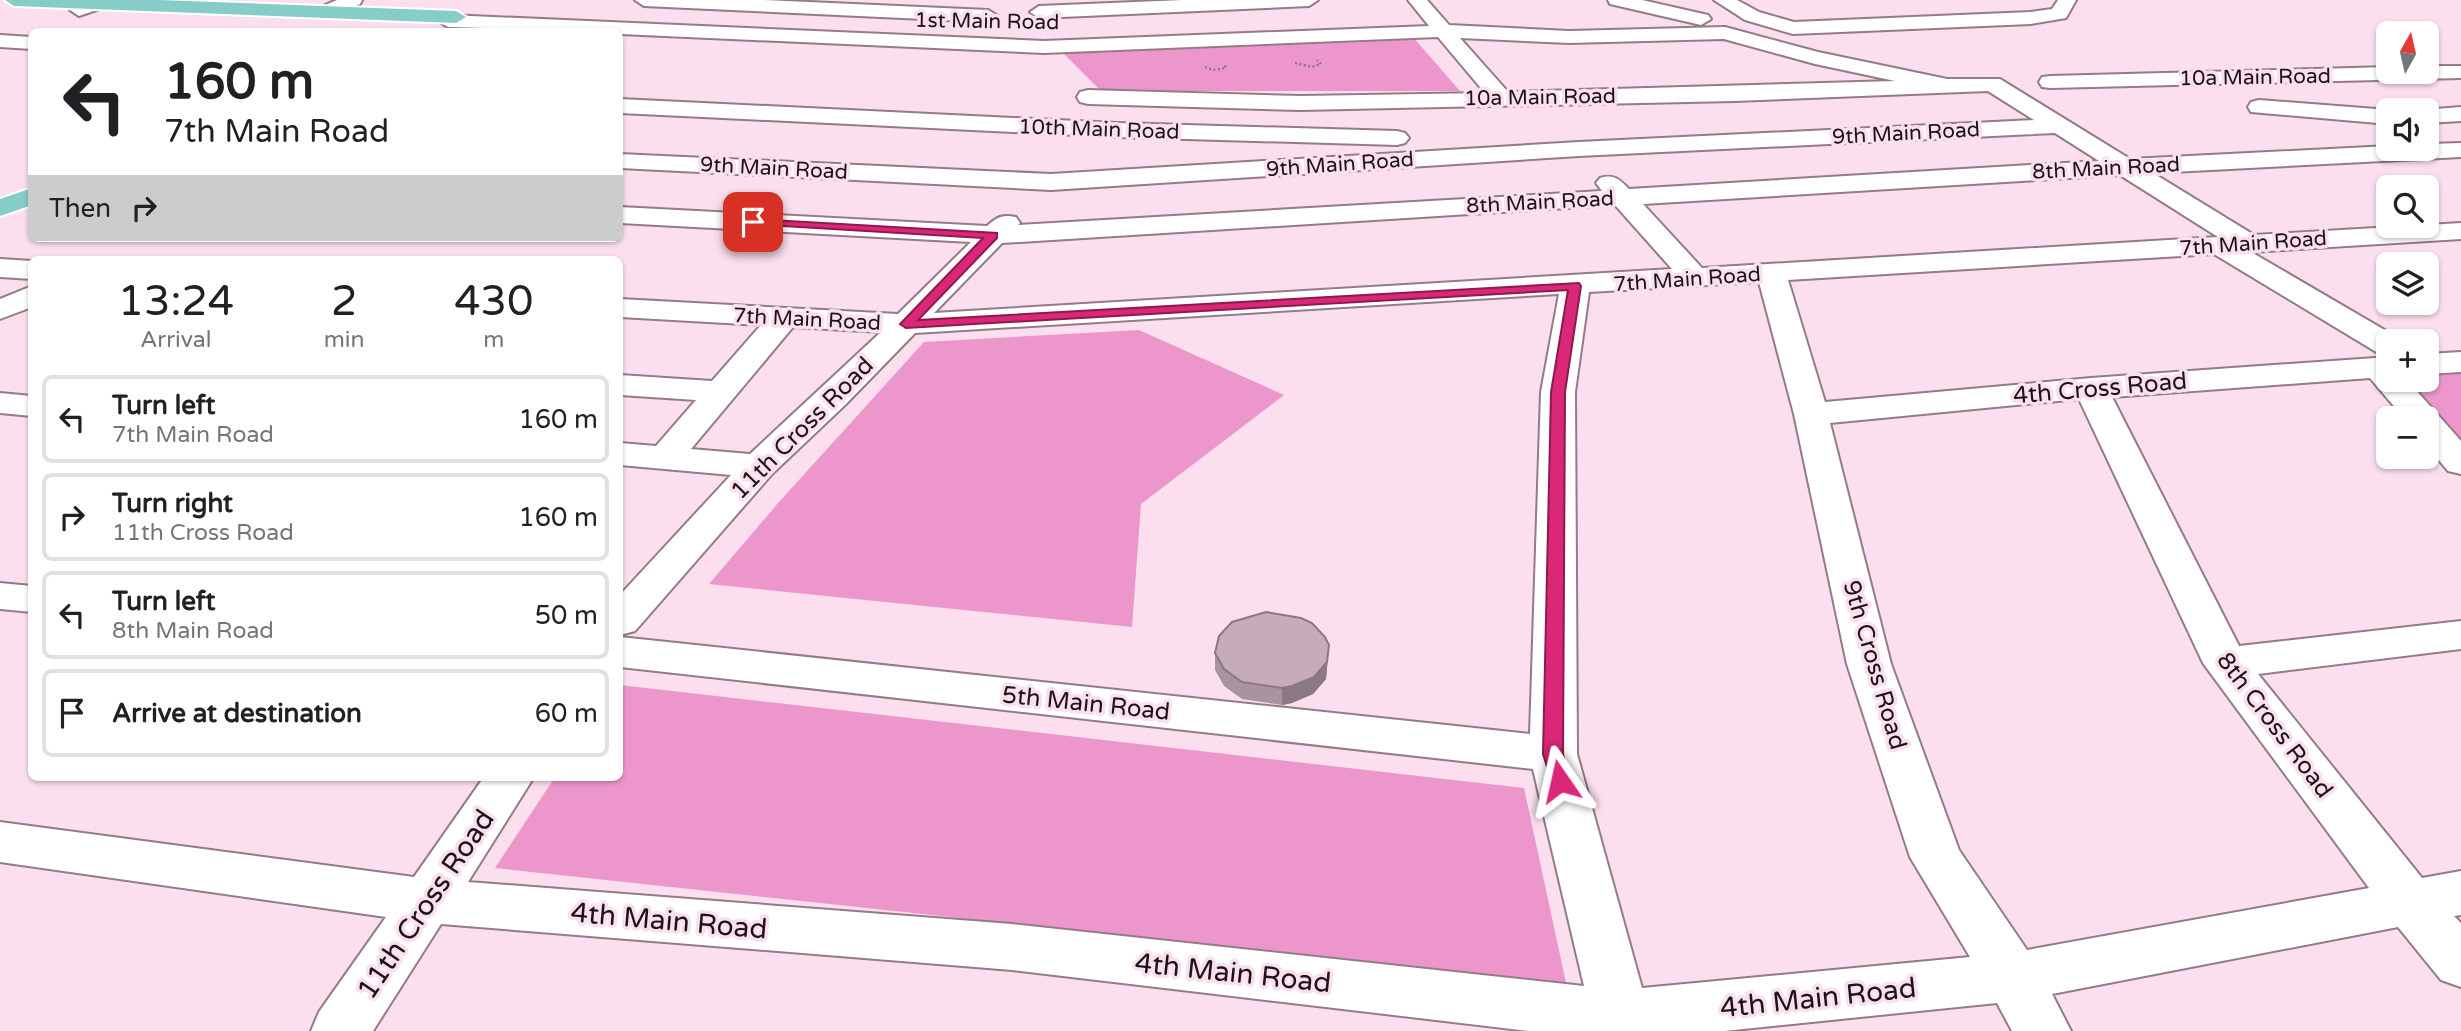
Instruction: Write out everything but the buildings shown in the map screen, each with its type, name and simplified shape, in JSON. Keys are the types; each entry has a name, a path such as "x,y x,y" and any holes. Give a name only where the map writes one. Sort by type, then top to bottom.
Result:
{"main road":[{"path":"14,0 441,23"},
{"path":"0,6 94,5 323,13 441,23"},
{"path":"0,208 28,197"}],"street":[{"path":"323,13 353,0"},
{"path":"644,0 988,16"},
{"path":"959,45 1003,0"},
{"path":"1117,130 1044,47 1038,6 1309,0"},
{"path":"1417,0 1501,98"},
{"path":"1436,23 1710,22 1617,0"},
{"path":"1723,0 1752,16 1793,28 2031,19 2060,13 2067,0"},
{"path":"441,23 487,4"},
{"name":"1st Main Road","path":"441,23 559,28"},
{"path":"1436,23 1569,37 1725,33 1815,58 1944,85"},
{"name":"1st Main Road","path":"623,31 1044,47 1436,23"},
{"path":"0,41 28,43"},
{"name":"10a Main Road","path":"2050,82 2461,72"},
{"name":"10a Main Road","path":"1088,97 1301,103 1735,94 1992,83 2061,126"},
{"name":"10th Main Road","path":"623,106 1117,130 1545,142 1579,149"},
{"path":"2259,107 2376,116"},
{"path":"2439,115 2461,114"},
{"path":"2061,126 2249,244"},
{"name":"9th Main Road","path":"623,161 1051,182 1579,149 2061,126"},
{"name":"11th Cross Road","path":"623,618 759,466 834,397 993,235 1051,182 1117,130"},
{"path":"1579,149 1696,278"},
{"name":"8th Main Road","path":"623,215 993,235 2125,167 2461,150"},
{"name":"7th Main Road","path":"623,307 906,324 2461,231"},
{"path":"2219,245 2376,355"},
{"path":"0,268 28,270"},
{"name":"9th Cross Road","path":"1772,274 1811,414 1869,664 1936,857 2013,977 2042,1031"},
{"path":"1575,286 1558,392 1553,754 1622,1024"},
{"path":"0,310 28,297"},
{"path":"665,458 785,317"},
{"name":"4th Cross Road","path":"1811,414 2376,362"},
{"path":"2439,363 2461,362"},
{"path":"623,385 721,392"},
{"name":"8th Cross Road","path":"2091,388 2225,663 2409,901 2461,962"},
{"path":"0,404 28,406"},
{"path":"2439,438 2461,463"},
{"path":"623,454 759,466"},
{"path":"0,596 28,599"},
{"path":"2225,663 2461,635"},
{"name":"5th Main Road","path":"623,652 1553,754"},
{"name":"11th Cross Road","path":"340,1031 507,781"},
{"name":"4th Main Road","path":"0,842 427,901 1012,947 1622,1024 2013,977 2461,893"}],"shaded area":[{"path":"1412,36 1460,91 1101,91 1062,52"},
{"path":"1139,330 1284,395 1141,504 1132,627 709,584 779,502 924,342"},
{"path":"2461,372 2461,440 2439,415 2439,406 2432,406 2419,392 2439,392 2439,373"},
{"path":"623,685 1524,788 1566,983 495,868 552,781 623,781"}],"route":[{"path":"753,222 993,235 906,324 1575,286 1558,392 1553,754 1560,781"}]}
